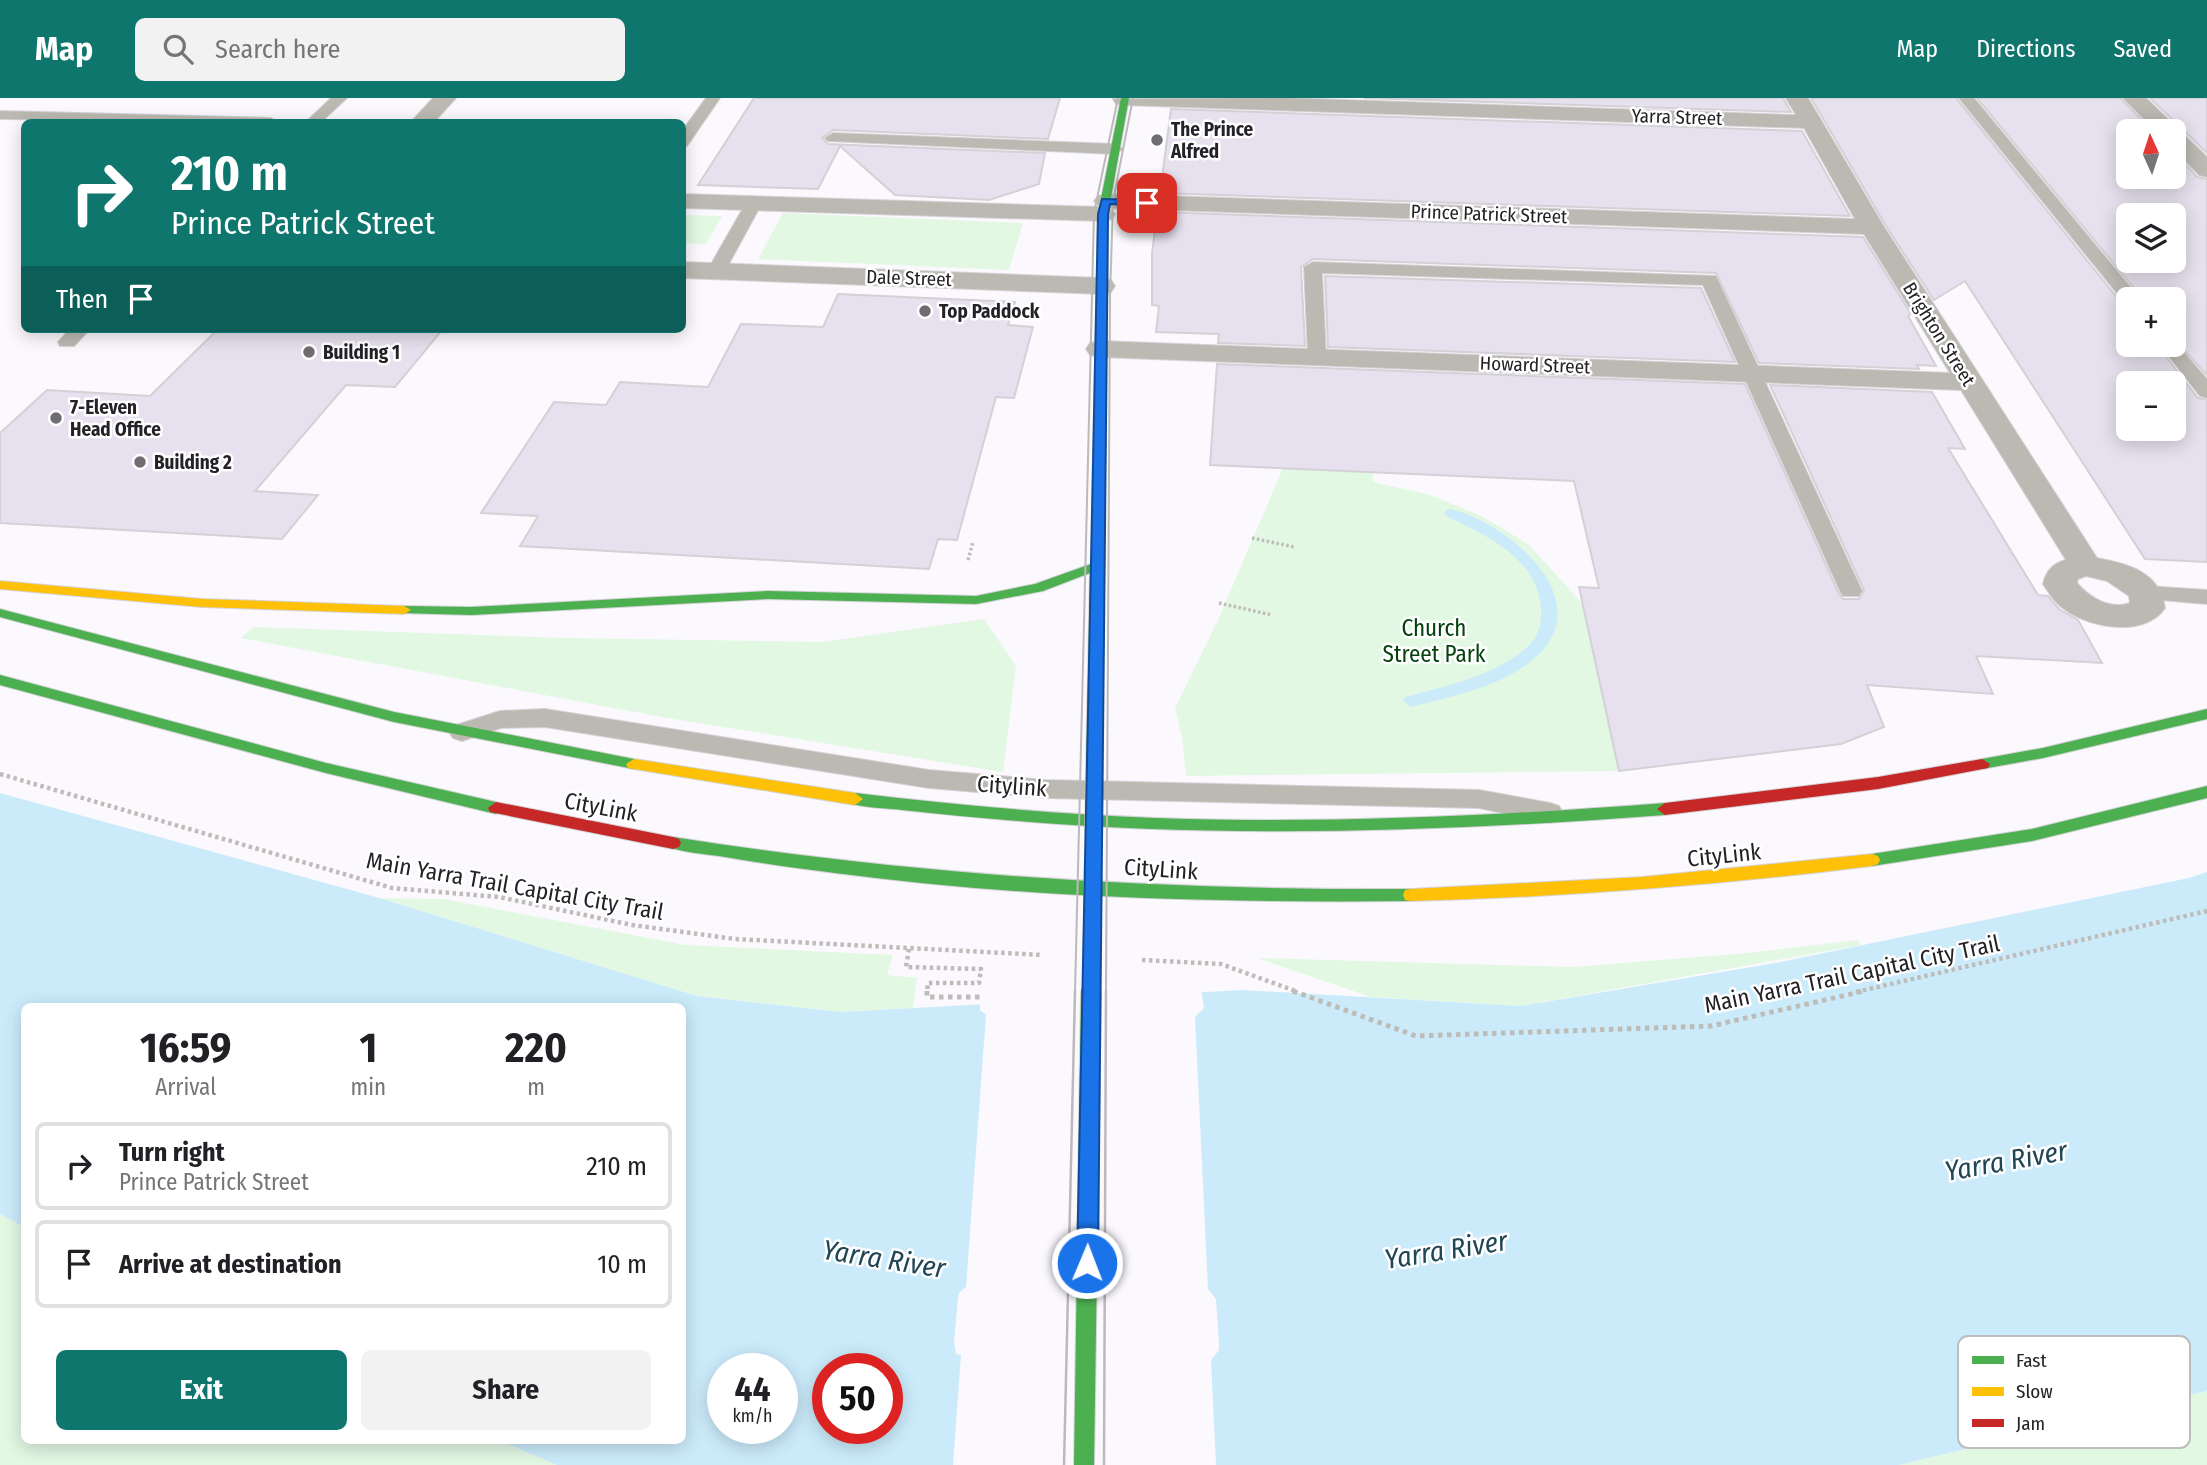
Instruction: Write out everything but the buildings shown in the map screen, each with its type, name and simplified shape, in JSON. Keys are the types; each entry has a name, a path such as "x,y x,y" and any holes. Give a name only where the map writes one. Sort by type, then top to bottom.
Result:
{"main road":[{"path":"1084,1465 1100,349 1105,208 1124,98"},
{"path":"0,585 202,603 471,611 754,596 976,600 1027,592 1097,566"},
{"path":"0,613 462,732"},
{"name":"CityLink","path":"0,680 415,790 538,819 662,842 908,875 1215,895 1374,897 1519,893 1666,883 1806,869 2051,831 2207,792"},
{"path":"1567,817 1790,796 1900,780 2028,757 2207,714"}],"street":[{"path":"425,119 445,98"},
{"name":"Yarra Street","path":"1124,98 1803,110"},
{"path":"2134,98 2156,119"},
{"name":"Brighton Street","path":"1803,110 1871,227 2087,566 2065,571 2060,584 2065,593 2087,608 2117,616 2141,613 2148,608 2146,593"},
{"path":"2186,149 2207,170"},
{"path":"686,201 1105,208"},
{"name":"Prince Patrick Street","path":"1105,208 1871,227"},
{"name":"Dale Street","path":"686,270 1102,286"},
{"name":"Howard Street","path":"1100,349 1969,382"}],"lane":[{"path":"316,119 340,98"},
{"path":"686,138 713,98"},
{"path":"1966,98 2121,287"},
{"path":"161,119 178,105"},
{"path":"0,115 128,119"},
{"path":"834,138 1115,149"},
{"path":"716,271 754,203"},
{"path":"1317,356 1313,267 1710,280 1851,591"},
{"path":"2179,357 2207,392"},
{"path":"2146,593 2207,597"},
{"name":"Citylink","path":"462,732 500,720 545,718 929,779 1046,789 1479,799 1567,817"}],"path":[{"path":"1252,538 1294,547"},
{"path":"1219,603 1272,615"},
{"name":"Main Yarra Trail Capital City Trail","path":"0,774 392,888 499,897 632,925 735,939 954,951"},
{"name":"Main Yarra Trail Capital City Trail","path":"1259,976 1416,1036 1711,1026 2207,911"},
{"path":"909,949 905,967 981,969 979,983 928,983 927,997 980,997"}],"green space":[{"path":"783,213 1023,223 1009,270 758,259"},
{"path":"686,215 722,216 706,244 686,243"},
{"name":"Church Street Park","path":"1283,468 1373,473 1373,482 1430,495 1477,514 1530,546 1582,603 1619,771 1186,776 1182,737 1175,708 1218,620"},
{"path":"984,619 1016,666 1003,772 667,718 240,638 254,627 566,638 823,642"},
{"path":"379,898 443,899 685,945 893,955 887,975 917,978 913,1008 841,1012 697,996"},
{"path":"1857,940 1861,945 1521,1006 1371,997 1257,958 1573,967 1748,953"},
{"path":"0,1214 21,1225 21,1444 507,1444 557,1465 0,1465"},
{"path":"2207,1391 2207,1465 1899,1465 1970,1448 2190,1448 2190,1395"}],"water":[{"name":"Yarra River","path":"0,793 376,897 697,996 841,1012 1243,990 1521,1006 1775,963 2189,878 2207,872 2207,1391 2190,1395 2190,1336 1958,1336 1958,1448 1970,1448 1899,1465 557,1465 507,1444 686,1444 686,1003 21,1003 21,1225 0,1214"}],"pier":[{"path":"1201,989 1204,1008 1195,1017 1208,1289 1216,1299 1219,1344 1219,1350 1211,1360 1216,1465 953,1465 961,1355 956,1354 954,1342 959,1293 966,1287 986,1015 980,1010 980,1001"}],"waterway":[{"path":"1411,701 1501,672 1532,652 1548,629 1547,597 1541,580 1530,565 1517,551 1501,540 1451,513"}],"tram line":[{"path":"1075,992 1094,213 1118,98"},
{"path":"1106,992 1110,297 1113,201 1133,98"},
{"path":"1064,1465 1075,991"},
{"path":"1104,1465 1106,991"}],"traffic: fast":[{"path":"1094,773 1103,214 1125,98"},
{"path":"404,610 471,611 768,595 976,600 1038,588 1097,566"},
{"path":"0,613 394,717 634,764"},
{"path":"0,680 326,768 496,808"},
{"path":"1982,764 2043,753 2207,714"},
{"path":"1084,1465 1094,773"},
{"path":"1872,860 2032,835 2207,792"},
{"path":"855,799 1057,819 1260,826 1463,822 1665,809"},
{"path":"673,843 856,869 1040,886 1226,894 1411,895"}],"traffic: slow":[{"path":"0,585 202,603 404,610"},
{"path":"634,764 855,799"},
{"path":"1411,895 1642,884 1872,860"}],"traffic: jam":[{"path":"1665,809 1878,783 1982,764"},
{"path":"496,808 673,843"}],"place":[{"name":"The Prince Alfred","path":"1157,140"},
{"name":"Top Paddock","path":"925,311"},
{"name":"Building 1","path":"309,352"},
{"name":"7-Eleven Head Office","path":"56,418"},
{"name":"Building 2","path":"140,462"}],"route":[{"path":"1087,1263 1103,214 1106,201 1147,203"}]}
